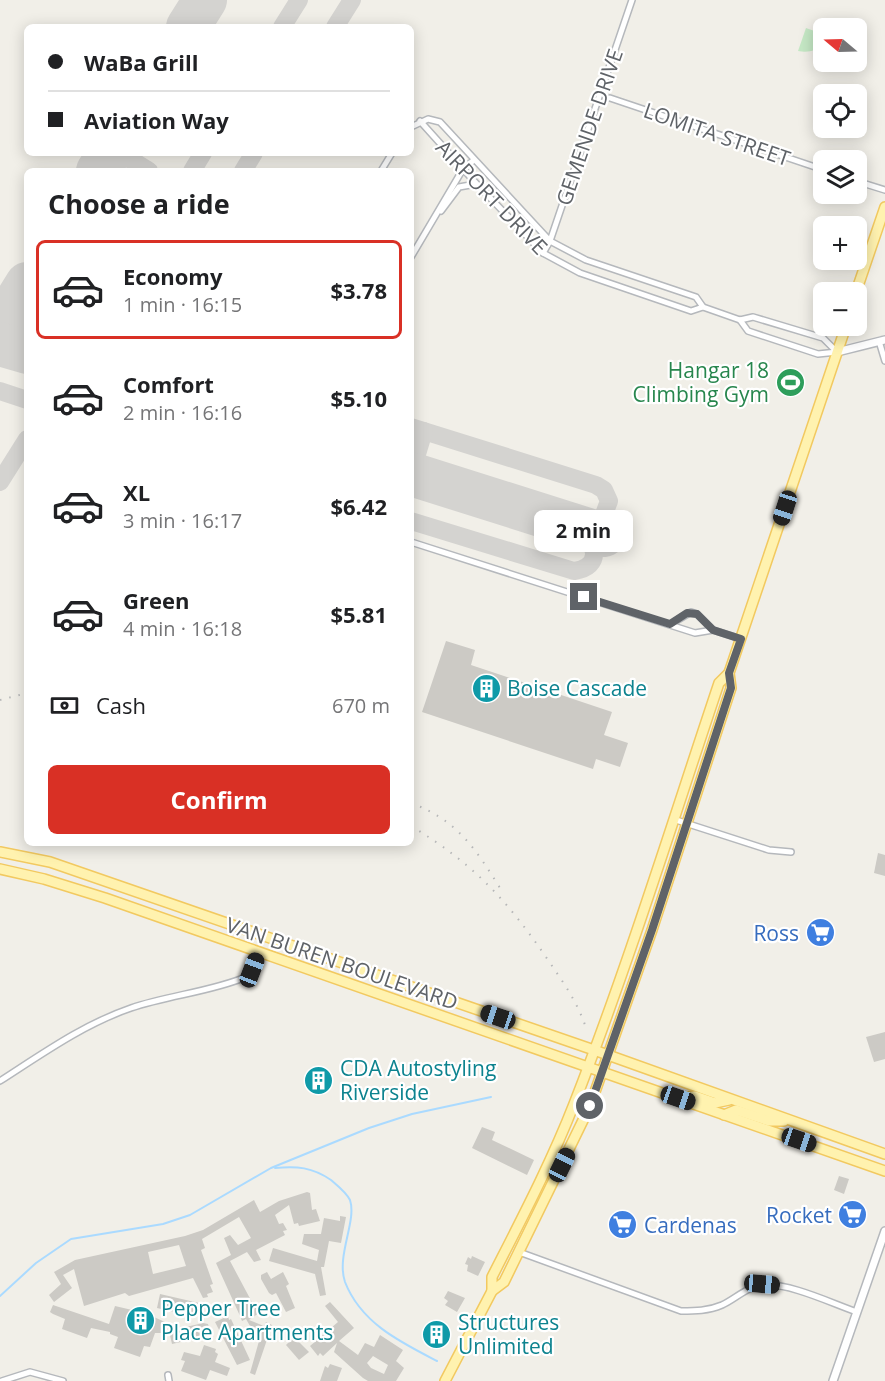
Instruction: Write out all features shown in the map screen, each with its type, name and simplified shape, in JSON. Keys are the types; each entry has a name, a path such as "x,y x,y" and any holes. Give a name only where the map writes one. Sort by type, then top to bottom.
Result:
{"main road":[{"path":"859,282 885,207"},
{"path":"492,1291 492,1277 570,1113 594,1050 639,926 719,683 729,673 741,639 843,336"},
{"path":"446,1381 492,1291 504,1282 583,1122 608,1056 731,688 729,673"},
{"name":"VAN BUREN BOULEVARD","path":"0,852 55,864 594,1050 885,1154"},
{"name":"VAN BUREN BOULEVARD","path":"0,869 44,879 260,952 885,1171"},
{"path":"678,1098 695,1096 715,1103 729,1100"},
{"path":"724,1114 736,1110 769,1121 789,1120"},
{"path":"519,1252 513,1246 525,1211"}],"street":[{"name":"GEMENDE DRIVE","path":"543,253 550,241 632,0"},
{"name":"LOMITA STREET","path":"610,98 813,166"},
{"name":"AIRPORT DRIVE","path":"420,121 433,119 440,122 550,241 586,260 696,297 703,307 740,320 753,317 823,338 837,352"},
{"name":"AIRPORT DRIVE","path":"420,121 476,184 543,253 580,273 691,312 703,307"},
{"path":"414,125 420,121"},
{"path":"414,252 463,169 474,160"},
{"path":"438,214 459,187 476,184"},
{"path":"867,184 885,190"},
{"name":"AIRPORT DRIVE","path":"740,320 748,331 818,354 837,352"},
{"path":"837,352 882,340 885,361"},
{"path":"414,543 694,633 713,630 741,639"},
{"path":"670,624 692,612 713,630"},
{"path":"673,819 769,850 791,852"},
{"path":"0,1081 75,1034 118,1013 173,995 246,977 252,970 260,952"},
{"path":"833,1381 885,1231"},
{"path":"519,1252 681,1311 703,1311 721,1305 744,1291 762,1284 781,1286 857,1312"},
{"path":"2,1381 30,1372 63,1381"}],"green space":[{"path":"806,28 813,30 813,50 798,51"}],"building":[{"name":"Boise Cascade","path":"446,641 475,650 471,665 612,712 604,735 628,743 620,767 596,759 593,769 422,712"},
{"path":"878,853 885,855 885,876 874,873"},
{"path":"885,1032 885,1059 874,1062 866,1037"},
{"path":"482,1127 495,1132 492,1140 534,1160 527,1175 472,1148"},
{"path":"839,1176 849,1179 844,1194 834,1190"},
{"path":"310,1193 312,1210 316,1209 320,1221 299,1226 298,1223 294,1224 289,1205 275,1215 279,1224 283,1223 287,1230 283,1231 285,1235 256,1250 261,1260 254,1262 247,1252 230,1261 254,1306 260,1304 263,1310 249,1320 264,1326 266,1322 272,1325 255,1375 250,1373 259,1341 246,1336 250,1326 246,1319 242,1321 216,1263 231,1255 224,1238 230,1235 238,1245 251,1238 239,1217 202,1239 205,1248 201,1250 213,1284 210,1285 213,1292 207,1294 208,1297 203,1298 193,1278 129,1296 125,1293 84,1306 74,1269 63,1275 72,1288 54,1302 49,1295 61,1284 54,1272 75,1260 203,1230 254,1200 260,1212 279,1201","holes":["179,1245 186,1266 153,1274 148,1252"]},
{"path":"340,1216 346,1217 341,1243 329,1241 324,1267 321,1267 326,1295 320,1296 315,1274 269,1261 273,1248 317,1261 319,1250 302,1244 304,1234 321,1234 324,1218 340,1221"},
{"path":"472,1256 485,1262 478,1276 467,1271 468,1265 465,1264 468,1257 471,1259"},
{"path":"267,1272 271,1279 283,1272 289,1284 286,1286 295,1308 286,1312 276,1293 272,1295 269,1293 261,1279 261,1275"},
{"path":"448,1291 465,1298 457,1312 445,1305 448,1301 444,1298"},
{"name":"Pepper Tree Place Apartments","path":"160,1294 199,1303 196,1317 157,1308"},
{"path":"330,1302 354,1328 339,1341 358,1355 365,1343 374,1347 380,1335 403,1350 396,1361 404,1368 396,1381 368,1381 363,1378 334,1352 337,1343 323,1356 320,1353 318,1356 310,1346 338,1322 325,1306","holes":["373,1356 388,1365 384,1374 371,1368 367,1363"]},
{"path":"53,1305 109,1324 115,1306 145,1313 165,1322 161,1333 155,1333 150,1347 144,1346 140,1357 114,1348 118,1337 110,1332 91,1328 87,1338 62,1329 65,1319 50,1312"},
{"name":"Pepper Tree Place Apartments","path":"228,1316 250,1360 237,1365 215,1322"},
{"name":"Pepper Tree Place Apartments","path":"203,1323 208,1324 211,1335 172,1344 169,1331"},
{"name":"Pepper Tree Place Apartments","path":"294,1337 309,1352 299,1360 286,1345"},
{"path":"204,1345 216,1349 215,1352 218,1354 215,1362 230,1368 227,1376 210,1370 206,1380 181,1371 185,1361 181,1360 184,1352 200,1356"},
{"name":"Pepper Tree Place Apartments","path":"330,1364 342,1368 337,1381 320,1381 325,1366 328,1368"}],"waterway":[{"path":"0,1296 36,1263 71,1239 163,1224 190,1215 271,1168 369,1128 412,1114 491,1097"},
{"path":"275,1168 297,1167 311,1170 331,1180 342,1189 350,1200 351,1208 343,1272 352,1296 371,1320 383,1330 437,1361"}],"taxiway":[{"path":"284,24 299,0"},
{"path":"337,24 352,0"},
{"path":"125,156 144,168"},
{"path":"194,168 201,156"},
{"path":"245,168 252,156"},
{"path":"0,391 24,399"},
{"path":"414,428 596,485 604,490 609,501 603,517 581,527 590,540 594,553 590,564 574,571 414,522"},
{"path":"414,464 424,431"},
{"path":"0,482 24,444"}],"runway":[{"path":"190,24 205,0"},
{"path":"100,168 107,156"},
{"path":"0,327 24,289"},
{"path":"0,344 24,351"},
{"path":"414,475 604,535"}],"railway":[{"path":"0,700 24,694"},
{"path":"414,804 453,827 473,848 500,888"},
{"path":"414,828 471,869 503,901 565,985 586,1028"}],"place":[{"name":"Hangar 18 Climbing Gym","path":"790,382"},
{"name":"Boise Cascade","path":"486,688"},
{"name":"Ross","path":"820,933"},
{"name":"CDA Autostyling Riverside","path":"319,1080"},
{"name":"Rocket","path":"853,1215"},
{"name":"Cardenas","path":"623,1225"},
{"name":"Pepper Tree Place Apartments","path":"140,1320"},
{"name":"Structures Unlimited","path":"437,1334"}],"route":[{"path":"584,597 670,624 692,612 713,630 741,639 729,673 731,688 652,930 590,1106"}]}
